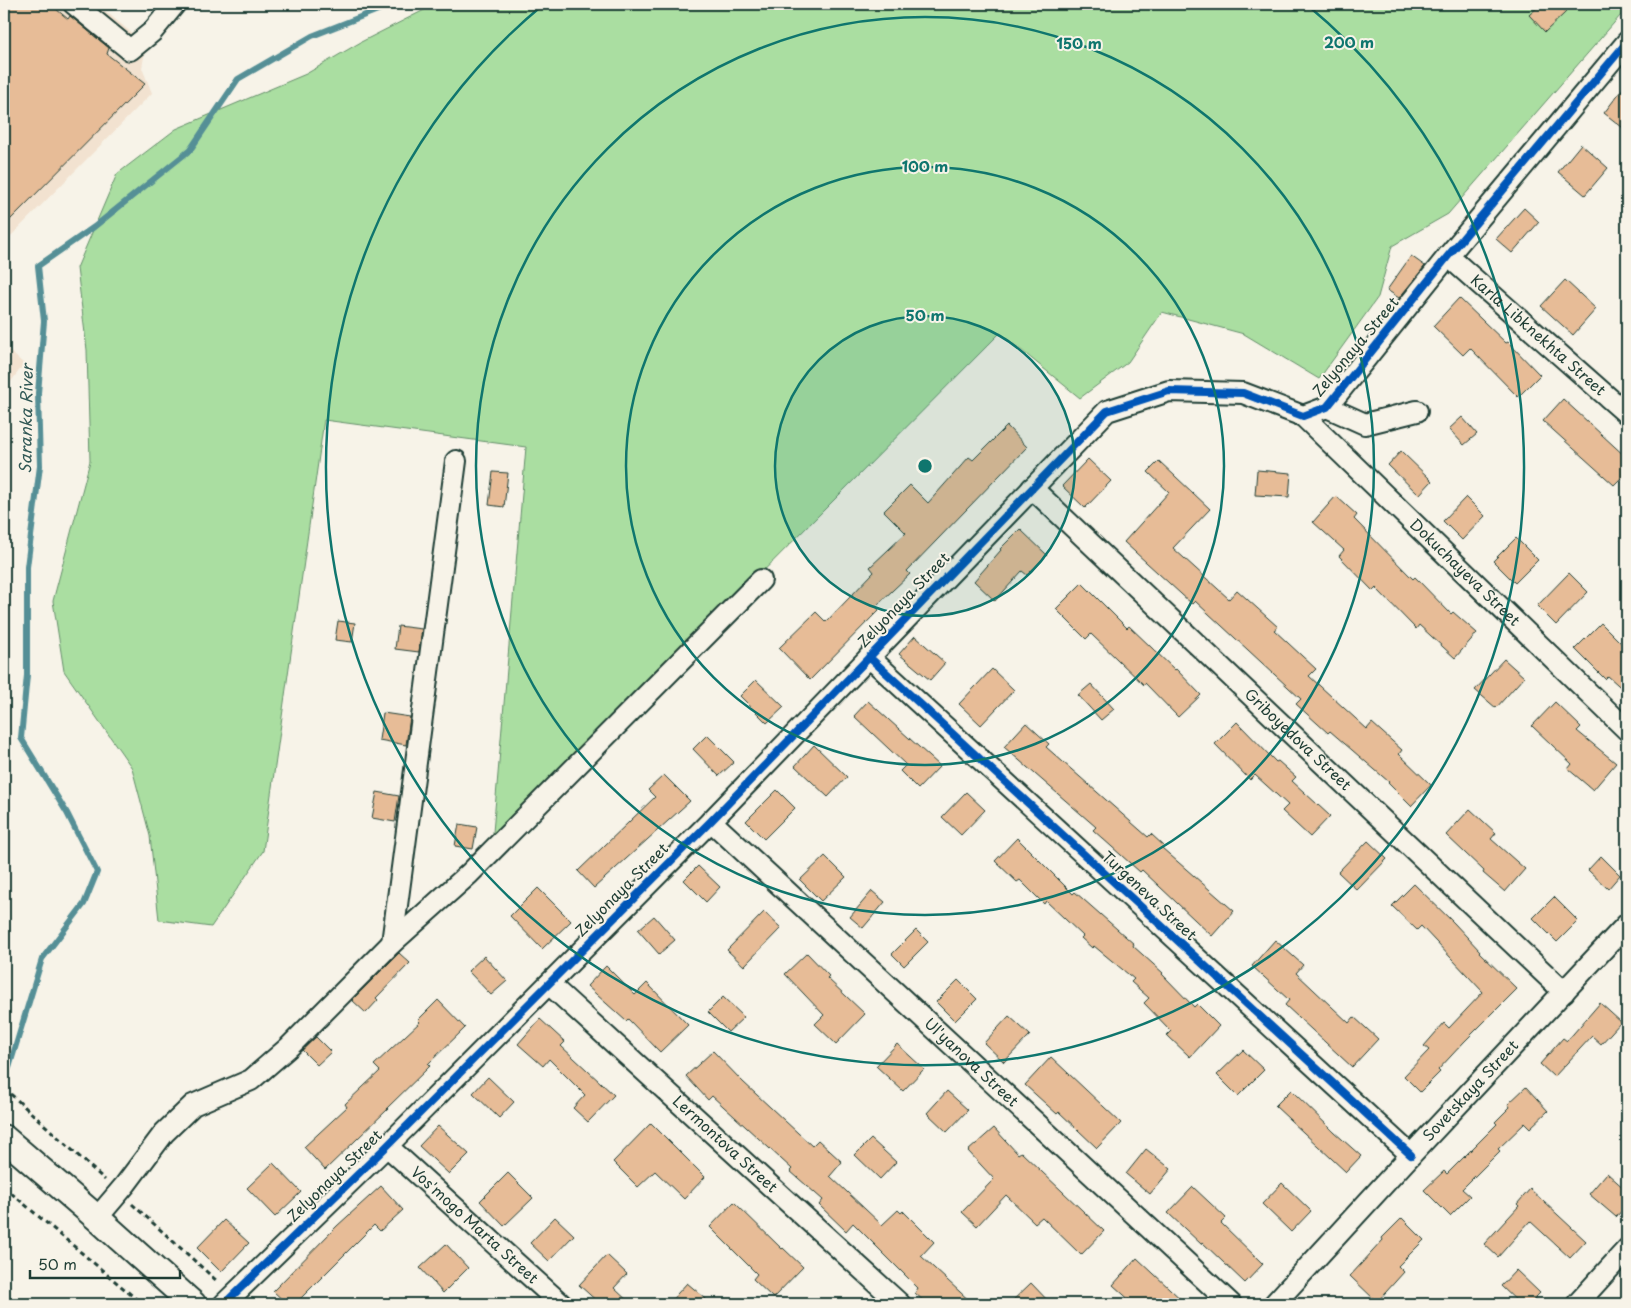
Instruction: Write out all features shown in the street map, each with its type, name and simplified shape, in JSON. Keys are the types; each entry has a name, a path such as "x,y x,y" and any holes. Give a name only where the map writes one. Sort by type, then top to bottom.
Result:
{"main road":[{"path":"4,1138 194,1304"}],"street":[{"path":"74,4 130,50 152,32 175,4"},
{"name":"Zelyonaya Street","path":"224,1304 387,1146 549,984 1107,412 1169,391 1243,393 1303,416 1327,407 1448,256 1627,42"},
{"name":"Karla Libknekhta Street","path":"1448,256 1627,414"},
{"path":"1327,407 1365,424 1417,411"},
{"name":"Dokuchayeva Street","path":"1303,416 1627,730"},
{"path":"392,943 456,461"},
{"name":"Griboyedova Street","path":"1032,488 1564,992"},
{"path":"97,1218 125,1185 164,1133 193,1105 251,1080 289,1047 392,943 469,874 761,580"},
{"name":"Turgeneva Street","path":"869,657 1411,1155"},
{"name":"Ul'yanova Street","path":"711,820 1231,1304"},
{"name":"Sovetskaya Street","path":"1274,1304 1627,924"},
{"name":"Lermontova Street","path":"549,984 900,1304"},
{"name":"Vos'mogo Marta Street","path":"387,1146 561,1304"},
{"path":"1577,1304 1627,1249"}],"path":[{"path":"4,1187 142,1304"}],"shaded area":[{"path":"4,4 97,4 146,45 142,68 152,93 4,243"},
{"path":"4,346 24,364 4,391"}],"green space":[{"path":"436,4 1627,4 1627,8 1448,214 1392,246 1378,297 1319,379 1244,334 1162,312 1128,362 1080,398 1000,333 492,844 526,447 324,420 263,851 211,927 159,920 150,836 132,768 64,671 53,601 90,461 87,350 77,268 117,174 176,129 306,74 361,42"}],"building":[{"path":"4,4 50,4 68,19 70,16 109,48 107,54 145,84 4,226"},
{"path":"1541,4 1558,4 1566,12 1545,32 1529,15"},
{"path":"1627,83 1627,131 1604,113"},
{"path":"1581,144 1608,168 1585,195 1558,172"},
{"path":"1524,208 1539,222 1512,253 1496,239"},
{"path":"1411,256 1425,266 1399,298 1387,290"},
{"path":"1565,280 1596,309 1573,335 1541,306"},
{"path":"1459,298 1506,343 1508,342 1540,375 1518,397 1470,348 1463,355 1433,326"},
{"path":"1563,399 1627,458 1627,472 1614,485 1543,421"},
{"path":"1462,417 1477,434 1464,445 1449,429"},
{"path":"1007,426 1027,447 907,571 910,574 876,606 879,610 810,680 779,648 816,612 826,622 874,572 870,567 906,533 884,511 910,485 928,503 969,457 973,460"},
{"path":"1401,451 1432,481 1419,495 1388,465"},
{"path":"1088,459 1111,481 1085,508 1062,486"},
{"path":"1159,461 1210,509 1173,548 1229,599 1237,590 1278,627 1274,630 1316,669 1309,676 1367,729 1372,723 1402,750 1399,754 1431,785 1411,806 1389,782 1330,731 1328,733 1296,704 1301,699 1195,601 1192,604 1124,542 1169,492 1148,472"},
{"path":"1257,470 1291,473 1289,497 1255,495"},
{"path":"493,472 508,473 504,507 489,505"},
{"path":"1336,496 1357,515 1354,519 1413,579 1415,577 1451,614 1453,612 1477,633 1455,658 1419,625 1416,629 1376,588 1373,591 1339,556 1344,550 1313,522"},
{"path":"1466,497 1485,516 1462,540 1443,521"},
{"path":"1020,529 1047,555 1027,575 1022,571 995,601 974,581 1000,549"},
{"path":"1516,538 1538,560 1515,583 1493,561"},
{"path":"1569,573 1588,592 1556,625 1537,606"},
{"path":"1082,583 1127,628 1129,626 1201,695 1178,717 1145,683 1144,685 1091,634 1086,639 1056,609"},
{"path":"338,621 355,623 352,642 335,640"},
{"path":"1601,623 1627,649 1627,693 1608,676 1605,679 1575,649"},
{"path":"398,626 422,629 419,652 395,649"},
{"path":"915,636 945,663 930,680 899,654"},
{"path":"1504,659 1524,677 1496,708 1475,690"},
{"path":"992,669 1014,690 981,725 959,704"},
{"path":"756,680 784,707 767,723 740,696"},
{"path":"1091,684 1114,709 1101,720 1078,695"},
{"path":"868,701 940,766 918,789 900,771 906,765 854,716"},
{"path":"1555,702 1581,727 1577,731 1616,763 1593,790 1568,769 1572,764 1532,726"},
{"path":"383,713 410,717 406,745 379,740"},
{"path":"1237,722 1276,762 1278,761 1296,777 1292,781 1330,816 1310,837 1282,811 1288,805 1255,775 1250,780 1215,744"},
{"path":"1026,723 1049,744 1046,747 1148,837 1151,834 1164,846 1162,848 1234,911 1212,936 1142,870 1140,872 1093,830 1096,827 1004,747"},
{"path":"707,735 734,762 719,776 693,749"},
{"path":"814,745 847,777 828,797 795,766"},
{"path":"664,775 690,801 594,888 578,871 655,797 648,790"},
{"path":"777,790 795,808 764,839 746,821"},
{"path":"377,792 399,796 395,822 372,818"},
{"path":"966,792 985,810 961,835 942,817"},
{"path":"1470,809 1496,833 1491,839 1525,869 1505,892 1483,873 1484,871 1446,835"},
{"path":"459,824 477,827 473,849 455,846"},
{"path":"1017,838 1073,894 1075,892 1134,944 1133,946 1163,973 1194,1007 1197,1004 1219,1026 1190,1057 1167,1035 1171,1031 1144,1003 1149,998 1131,982 1134,979 1094,946 1092,948 1081,938 1083,936 1046,901 1044,904 1020,880 1017,882 995,861"},
{"path":"1368,841 1387,859 1357,890 1338,872"},
{"path":"825,856 846,877 821,901 800,880"},
{"path":"1601,856 1620,875 1608,889 1588,870"},
{"path":"698,866 720,887 706,902 684,880"},
{"path":"1414,884 1517,989 1464,1042 1438,1070 1440,1072 1420,1092 1404,1076 1429,1050 1424,1046 1444,1023 1449,1028 1483,992 1421,926 1417,930 1392,906"},
{"path":"538,888 571,921 542,949 510,916"},
{"path":"872,891 885,902 863,928 850,917"},
{"path":"1554,897 1578,921 1557,942 1533,918"},
{"path":"764,912 781,928 744,966 727,950"},
{"path":"654,916 675,940 659,954 638,930"},
{"path":"916,930 928,942 904,966 892,954"},
{"path":"1275,940 1303,965 1296,973 1349,1023 1354,1017 1378,1039 1352,1067 1285,1005 1289,1000 1252,966"},
{"path":"399,953 410,963 376,998 378,1000 366,1013 352,1000"},
{"path":"807,953 829,976 827,978 865,1014 836,1044 815,1024 824,1015 785,974"},
{"path":"484,956 507,981 491,995 468,971"},
{"path":"606,966 635,995 647,983 688,1025 660,1052 628,1019 626,1021 587,986"},
{"path":"958,980 977,999 955,1021 936,1002"},
{"path":"723,997 744,1017 728,1032 708,1012"},
{"path":"438,1000 465,1028 428,1064 430,1066 388,1109 325,1170 304,1147 347,1107 345,1104 380,1071 374,1065 420,1022 418,1020"},
{"path":"1600,1003 1621,1022 1601,1044 1592,1036 1554,1077 1540,1064 1563,1038 1567,1041"},
{"path":"1009,1016 1030,1035 1004,1062 984,1043"},
{"path":"540,1019 565,1042 561,1046 614,1095 588,1122 573,1108 585,1095 549,1059 543,1066 518,1044"},
{"path":"316,1037 331,1052 317,1065 302,1050"},
{"path":"897,1044 924,1069 903,1091 876,1066"},
{"path":"1243,1050 1264,1070 1238,1096 1217,1075"},
{"path":"713,1051 743,1082 812,1146 818,1140 842,1162 830,1176 882,1225 898,1210 901,1213 903,1211 934,1242 921,1256 973,1304 927,1304 915,1293 918,1288 853,1223 846,1231 819,1205 823,1200 790,1171 792,1169 712,1096 708,1100 686,1076"},
{"path":"1051,1057 1121,1123 1097,1148 1059,1112 1057,1114 1025,1085"},
{"path":"488,1077 514,1102 499,1118 473,1093"},
{"path":"1526,1087 1548,1111 1530,1128 1525,1123 1498,1149 1500,1151 1462,1189 1470,1196 1450,1216 1424,1190 1444,1171 1447,1174 1497,1124 1495,1122 1510,1107 1508,1104"},
{"path":"1291,1090 1361,1156 1346,1172 1275,1106"},
{"path":"947,1091 968,1110 947,1132 927,1113"},
{"path":"651,1123 705,1177 684,1199 655,1171 638,1187 613,1162"},
{"path":"438,1126 469,1154 449,1174 419,1146"},
{"path":"994,1128 1018,1154 1021,1152 1104,1231 1081,1255 1042,1217 1035,1223 1006,1195 977,1226 962,1212 994,1179 968,1151"},
{"path":"871,1139 896,1162 880,1179 855,1155"},
{"path":"1146,1149 1171,1169 1150,1194 1126,1174"},
{"path":"273,1163 301,1192 275,1217 247,1188"},
{"path":"508,1173 533,1198 504,1226 480,1201"},
{"path":"1607,1173 1627,1191 1627,1205 1616,1217 1589,1194"},
{"path":"1282,1183 1311,1211 1291,1232 1262,1204"},
{"path":"381,1186 403,1210 380,1231 374,1225 295,1304 287,1304 273,1291 337,1226"},
{"path":"1193,1187 1226,1218 1221,1223 1263,1264 1245,1283 1168,1213"},
{"path":"1530,1189 1586,1241 1570,1258 1530,1221 1498,1257 1484,1244 1519,1206 1517,1204"},
{"path":"734,1202 803,1267 773,1298 753,1279 757,1274 710,1227"},
{"path":"555,1217 574,1235 549,1261 530,1243"},
{"path":"1402,1218 1424,1240 1398,1266 1404,1272 1377,1302 1350,1276 1383,1240 1382,1238"},
{"path":"224,1220 249,1243 221,1272 197,1248"},
{"path":"446,1244 468,1268 443,1293 420,1268"},
{"path":"607,1255 627,1274 614,1288 631,1304 600,1304 579,1285"},
{"path":"1137,1258 1186,1304 1134,1304 1113,1285"},
{"path":"1516,1270 1540,1293 1529,1304 1520,1304 1501,1286"},
{"path":"687,1283 712,1304 668,1304"},
{"path":"1031,1283 1051,1304 1009,1304"}],"waterway":[{"name":"Saranka River","path":"9,1068 42,959 84,904 97,872 67,813 21,738 27,675 27,567 40,466 38,393 44,321 38,266 94,227 190,150 238,79 312,36 393,4"}],"cycle path":[{"path":"224,1304 387,1146 711,821 1107,411 1169,391 1243,393 1303,416 1327,407 1448,256 1627,42"},
{"path":"869,657 1411,1155"}]}
